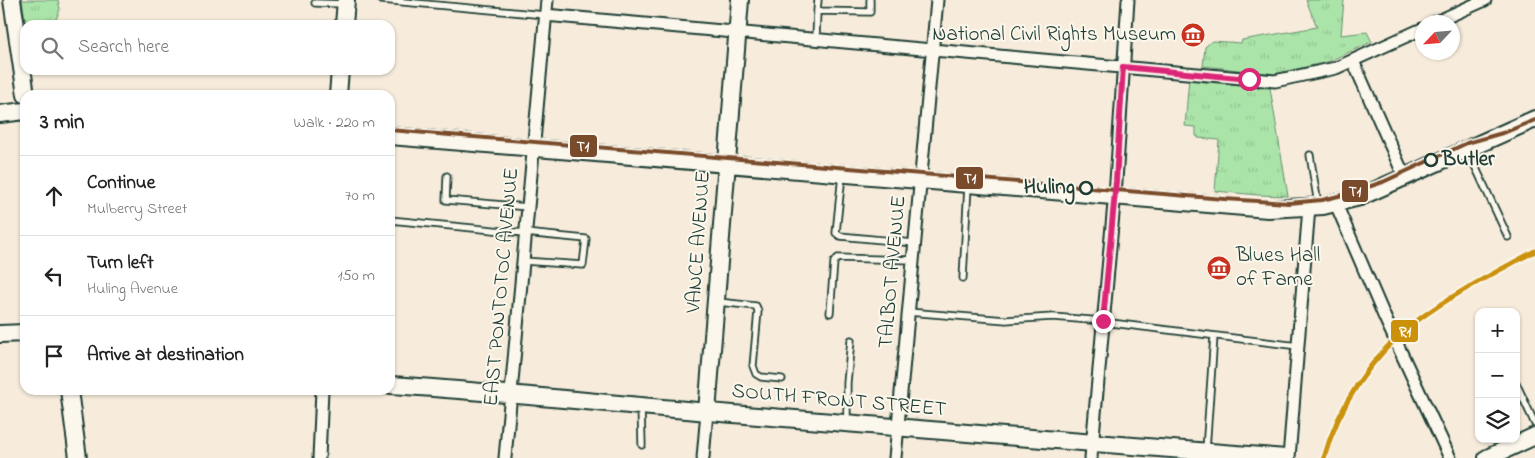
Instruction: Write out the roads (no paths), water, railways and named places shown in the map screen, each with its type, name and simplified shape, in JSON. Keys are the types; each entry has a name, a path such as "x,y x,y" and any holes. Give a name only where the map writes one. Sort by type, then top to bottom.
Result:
{"main road":[{"path":"12,0 20,54"},
{"name":"VANCE AVENUE","path":"707,412 740,0"},
{"path":"344,20 346,2"},
{"path":"23,75 25,90"},
{"path":"338,90 340,75"},
{"path":"0,114 20,112"},
{"path":"395,136 1268,209 1314,207 1336,204 1360,197 1535,119"},
{"path":"0,334 20,333"},
{"name":"SOUTH FRONT STREET","path":"395,385 511,393 707,412 898,426 1092,451 1206,452 1286,458"},
{"path":"70,395 78,458"},
{"path":"1487,458 1535,436"}],"street":[{"name":"EAST PONTOTOC AVENUE","path":"505,458 547,0"},
{"name":"TALBOT AVENUE","path":"895,458 937,0"},
{"path":"1092,451 1114,196 1128,0"},
{"path":"1452,15 1485,0"},
{"path":"545,15 1275,81 1328,70 1353,62 1415,32"},
{"path":"1353,62 1405,178"},
{"path":"1336,204 1385,318 1450,458"},
{"path":"1290,458 1298,346 1314,207"},
{"path":"319,458 322,395"},
{"name":"VANCE AVENUE","path":"703,458 707,412"}],"lane":[{"path":"381,0 545,15"},
{"path":"816,39 818,0"},
{"path":"817,11 870,12 870,0"},
{"path":"315,4 346,2"},
{"path":"1467,150 1508,237"},
{"path":"1310,155 1314,207"},
{"path":"842,173 836,234 840,236 914,243"},
{"path":"447,176 446,200 528,207"},
{"path":"963,278 968,184"},
{"path":"395,221 586,239 583,265 523,261"},
{"path":"830,313 834,262 838,258 913,260"},
{"path":"716,301 756,306 758,311 753,366 756,374 761,377 782,379"},
{"path":"908,312 1006,320 1053,317 1103,321 1298,346"},
{"path":"1206,452 1214,336"},
{"path":"847,422 847,384 851,340"},
{"path":"1520,392 1535,424"},
{"path":"641,406 642,445"}],"place":[{"name":"National Civil Rights Museum","path":"1193,35"},
{"name":"Butler","path":"1431,160"},
{"name":"Huling","path":"1086,188"},
{"name":"Blues Hall of Fame","path":"1219,268"}]}
